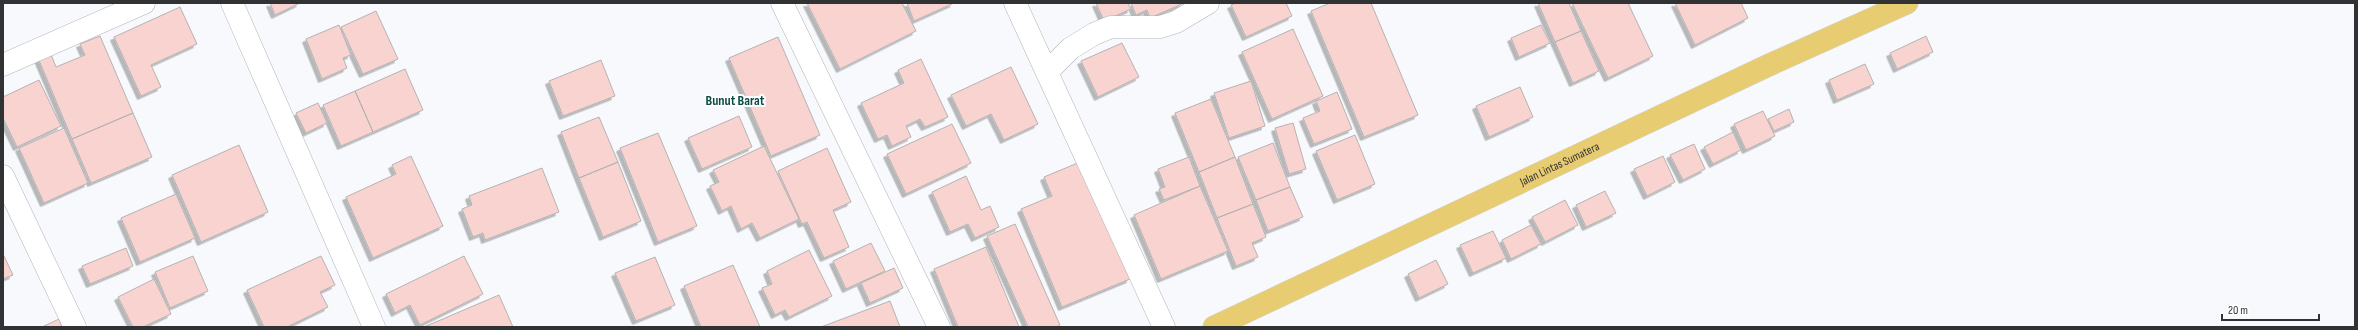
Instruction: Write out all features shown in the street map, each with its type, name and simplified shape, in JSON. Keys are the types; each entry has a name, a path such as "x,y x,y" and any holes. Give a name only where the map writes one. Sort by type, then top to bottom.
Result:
{"highway":[{"name":"Jalan Lintas Sumatera","path":"1214,327 1762,69 1907,3"}],"street":[{"path":"3,65 144,3"},
{"path":"232,3 374,327"},
{"path":"782,3 939,327"},
{"path":"1015,3 1048,71 1164,327"},
{"path":"1048,71 1071,48 1094,34 1111,27 1160,27 1176,22 1208,3"},
{"path":"3,176 76,327"}],"building":[{"path":"270,3 300,3 275,15"},
{"path":"807,3 902,3 916,31 840,69"},
{"path":"907,3 954,3 914,21"},
{"path":"1096,3 1128,3 1131,9 1104,21"},
{"path":"1131,3 1184,3 1150,18 1147,10 1136,15"},
{"path":"1236,3 1286,3 1292,16 1246,37 1231,5"},
{"path":"1330,3 1371,3 1418,115 1364,137 1311,11"},
{"path":"1538,3 1569,3 1581,31 1555,42"},
{"path":"1572,3 1628,3 1653,56 1608,78"},
{"path":"1675,3 1741,3 1748,18 1695,45"},
{"path":"180,7 197,44 151,65 161,87 141,96 114,37"},
{"path":"376,11 398,59 363,74 341,27"},
{"path":"339,25 351,55 343,58 347,68 322,79 306,39"},
{"path":"1541,25 1550,43 1519,57 1511,38"},
{"path":"1293,29 1323,96 1272,119 1242,52"},
{"path":"1581,31 1599,71 1573,83 1555,42"},
{"path":"100,36 133,113 72,139 38,58 50,52 56,67 85,55 80,44"},
{"path":"1926,36 1933,52 1897,69 1890,53"},
{"path":"778,37 820,135 771,156 729,58"},
{"path":"1122,43 1139,77 1098,97 1081,61"},
{"path":"921,59 948,117 925,127 920,119 906,126 911,137 892,146 887,135 878,139 861,103 904,83 898,70"},
{"path":"601,60 615,96 563,116 549,81"},
{"path":"1865,64 1874,84 1837,100 1829,80"},
{"path":"1011,67 1038,124 1004,140 991,114 966,126 951,95"},
{"path":"405,69 423,110 373,132 355,91"},
{"path":"39,80 61,126 17,147 3,118 3,97"},
{"path":"1251,81 1265,126 1229,138 1214,93"},
{"path":"1520,87 1533,117 1489,137 1476,106"},
{"path":"355,91 373,132 341,146 323,105"},
{"path":"1337,92 1352,129 1314,144 1303,118 1320,111 1316,101"},
{"path":"1211,99 1235,157 1199,172 1175,113"},
{"path":"318,103 327,123 306,133 296,113"},
{"path":"1789,109 1794,122 1774,131 1768,119"},
{"path":"1763,111 1775,136 1746,150 1734,124"},
{"path":"133,113 152,157 91,183 72,139"},
{"path":"739,116 752,147 702,169 688,138"},
{"path":"599,117 618,162 579,178 561,132"},
{"path":"1293,123 1306,169 1289,174 1275,128"},
{"path":"952,124 971,163 906,194 887,154"},
{"path":"64,128 88,183 44,203 19,148"},
{"path":"1733,132 1741,150 1713,164 1704,147"},
{"path":"658,133 697,226 658,242 620,148"},
{"path":"1355,135 1375,184 1337,200 1316,151"},
{"path":"1273,143 1290,187 1256,200 1238,157"},
{"path":"1694,144 1705,169 1683,180 1670,155"},
{"path":"239,145 268,212 201,242 172,175"},
{"path":"764,146 799,219 760,238 752,223 741,229 731,206 722,211 710,186 719,182 713,170"},
{"path":"827,148 851,202 833,210 849,247 824,258 807,222 802,224 778,171"},
{"path":"411,156 443,226 373,258 346,197 396,174 392,165"},
{"path":"1663,156 1675,182 1647,196 1634,169"},
{"path":"1189,157 1200,186 1164,200 1159,189 1165,187 1158,169"},
{"path":"1235,157 1253,204 1217,218 1199,172"},
{"path":"618,162 641,221 603,237 579,178"},
{"path":"1080,162 1130,279 1062,307 1021,209 1052,196 1044,177"},
{"path":"542,168 559,212 485,240 483,233 473,237 462,209 472,205 469,196"},
{"path":"966,176 981,210 990,206 999,227 975,238 968,224 950,232 932,192"},
{"path":"1200,186 1228,251 1161,279 1134,215"},
{"path":"1290,187 1303,217 1268,231 1256,200"},
{"path":"1605,191 1616,213 1586,227 1576,205"},
{"path":"176,194 195,238 140,262 121,218"},
{"path":"1565,200 1578,225 1545,242 1532,217"},
{"path":"1253,204 1266,237 1252,243 1258,257 1236,266 1217,218"},
{"path":"1015,224 1060,325 1056,327 1028,327 987,236"},
{"path":"1531,225 1541,244 1511,259 1502,240"},
{"path":"1493,231 1506,258 1473,273 1460,245"},
{"path":"871,243 885,271 846,289 833,261"},
{"path":"986,247 1019,327 958,327 934,269"},
{"path":"126,248 133,266 90,284 82,266"},
{"path":"809,250 832,296 789,317 785,310 775,315 762,288 772,284 767,271"},
{"path":"3,254 13,275 3,279"},
{"path":"193,256 208,291 170,308 155,272"},
{"path":"321,256 335,285 320,292 328,307 287,327 264,327 247,290"},
{"path":"464,256 483,294 420,325 410,305 395,313 386,294"},
{"path":"655,257 675,305 636,321 615,273"},
{"path":"1436,260 1448,284 1419,298 1408,274"},
{"path":"733,265 760,327 701,327 684,286"},
{"path":"894,268 903,288 870,303 861,283"},
{"path":"154,279 171,314 143,327 133,327 118,297"},
{"path":"499,295 513,327 424,327"},
{"path":"890,301 900,327 821,327"},
{"path":"59,319 62,327 42,327"}],"district":[{"name":"Bunut Barat","path":"735,100"}]}
